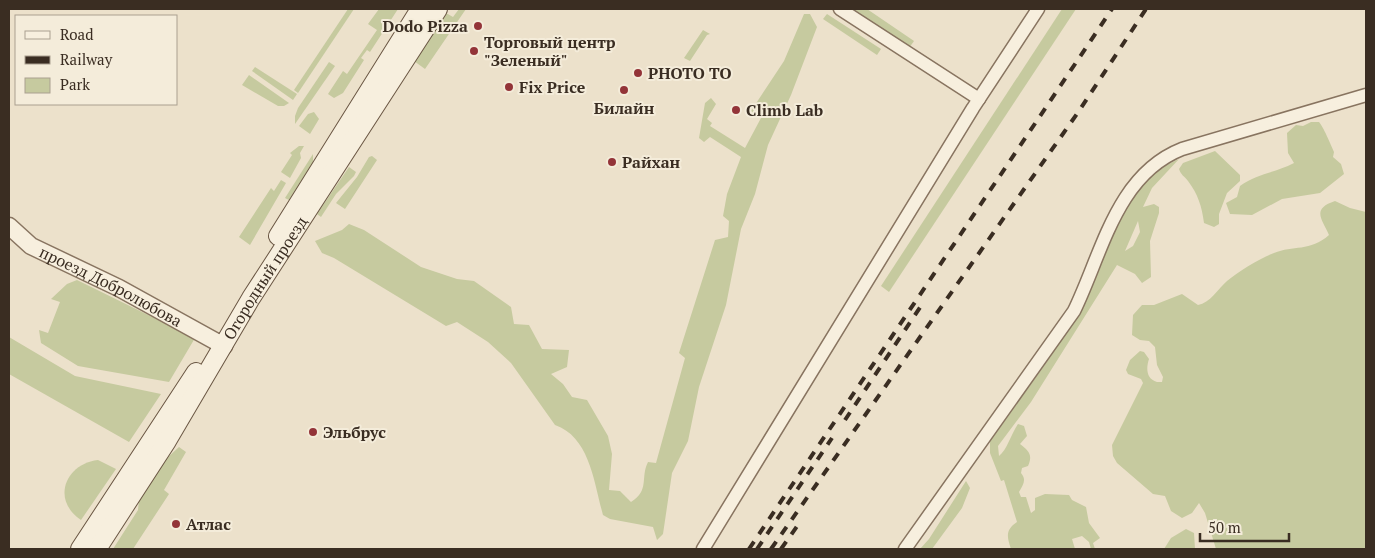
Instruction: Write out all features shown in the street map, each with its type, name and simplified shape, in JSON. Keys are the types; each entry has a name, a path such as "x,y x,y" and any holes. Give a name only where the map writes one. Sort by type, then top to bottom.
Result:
{"main road":[{"name":"Огородный проезд","path":"97,549 167,441 300,198 420,9"},
{"name":"Огородный проезд","path":"80,549 251,298 438,9"}],"street":[{"path":"840,9 979,98"},
{"path":"703,549 979,98 1038,9"},
{"path":"905,549 1074,311 1089,282 1116,210 1123,198 1153,167 1166,156 1182,149 1366,95"},
{"name":"проезд Добролюбова","path":"9,226 31,246 119,288 220,343"}],"green space":[{"path":"348,9 354,9 298,93 294,90"},
{"path":"379,9 398,9 370,52 367,50 361,58 364,60 343,93 334,98 328,94 343,71 347,74 377,30 368,24"},
{"path":"459,9 466,9 425,69 414,61 446,13 453,17"},
{"path":"850,9 867,9 914,41 909,48"},
{"path":"1062,9 1076,9 889,292 881,286"},
{"path":"804,14 810,14 817,27 791,95 768,145 755,194 741,229 726,305 699,387 688,441 672,473 663,534 657,540 653,527 610,519 603,515 589,462 583,450 567,431 555,425 511,363 488,342 457,322 446,326 334,258 322,253 315,241 342,230 349,224 364,230 421,267 457,279 474,281 511,307 514,324 529,325 542,349 569,350 567,367 551,374 563,384 572,397 587,400 608,436 612,454 609,490 620,491 631,502 641,493 648,462 656,463 685,358 679,353 715,240 728,237 729,221 723,216 727,194 741,157 710,137 704,142 699,138 705,103 711,98 716,104 707,119 712,123 710,126 745,148 761,118 751,111 784,61"},
{"path":"827,14 881,49 877,55 823,19"},
{"path":"703,30 710,34 707,35 690,61 684,58"},
{"path":"329,62 335,66 295,124 298,108"},
{"path":"255,67 297,94 293,100 252,71"},
{"path":"249,75 289,103 284,106 278,106 242,85"},
{"path":"314,112 319,119 310,134 299,126 308,114"},
{"path":"1311,122 1319,122 1321,124 1334,152 1333,157 1341,164 1344,174 1320,193 1282,199 1252,215 1230,214 1226,203 1237,197 1240,186 1253,178 1294,163 1288,153 1287,133 1296,125 1303,126"},
{"path":"299,146 304,146 300,153 301,158 290,178 281,172 292,155 290,153"},
{"path":"1215,151 1240,175 1240,181 1227,193 1219,214 1219,224 1214,227 1204,223 1197,196 1179,169 1183,163"},
{"path":"313,154 313,162 289,200 285,198"},
{"path":"372,156 377,160 345,209 336,203 357,177 369,157"},
{"path":"1179,159 1152,188 1143,207 1154,204 1159,207 1159,213 1150,241 1151,277 1142,283 1135,274 1117,265 1031,402 998,446 999,456 1018,424 1024,426 1027,436 1020,444 1028,451 1030,459 1028,466 1022,468 1021,473 1024,480 1019,492 1021,497 1026,497 1031,513 1035,510 1035,498 1045,494 1069,495 1072,500 1086,507 1089,523 1100,538 1093,543 1095,549 1091,549 1089,542 1082,536 1072,539 1075,549 1011,549 1008,534 1010,528 1017,522 1004,480 1001,481 990,453 990,441 1045,364 1076,316 1126,206 1140,188 1157,172","holes":["1138,221 1140,232 1133,246 1125,251"]},
{"path":"349,167 356,172 354,176 336,194 321,217 317,214"},
{"path":"281,180 286,183 250,245 239,237 271,188 274,191"},
{"path":"1335,201 1350,208 1366,212 1366,549 1216,549 1205,513 1199,503 1192,513 1182,518 1171,511 1165,496 1153,494 1117,463 1113,456 1112,445 1143,383 1141,379 1128,374 1126,370 1130,360 1140,351 1144,352 1149,359 1147,369 1149,376 1153,381 1157,382 1162,382 1163,377 1157,365 1155,347 1149,341 1140,340 1132,335 1133,315 1142,305 1154,305 1182,294 1198,305 1202,304 1210,299 1232,277 1262,258 1281,251 1315,244 1329,235 1320,215 1323,207"},
{"path":"77,280 195,338 169,382 78,366 41,343 39,330 48,333 60,302 51,299 67,284"},
{"path":"9,337 75,376 161,394 129,442 9,374"},
{"path":"179,447 186,452 164,490 169,494 133,549 113,549 138,510 139,500 166,459"},
{"path":"98,460 116,469 81,520 66,503 64,493 66,484 70,475 77,468"},
{"path":"966,481 970,488 962,508 932,549 920,549 929,539"},
{"path":"1186,529 1194,533 1195,549 1164,549 1171,538"}],"railway":[{"path":"749,549 1112,9"},
{"path":"771,549 1079,111 1146,9"},
{"path":"845,420 921,306"},
{"path":"757,549 832,438"},
{"path":"781,549 798,525"}],"place":[{"name":"Dodo Pizza","path":"478,26"},
{"name":"Торговый центр \"Зеленый\"","path":"474,51"},
{"name":"PHOTO TO","path":"638,73"},
{"name":"Fix Price","path":"509,87"},
{"name":"Билайн","path":"624,90"},
{"name":"Climb Lab","path":"736,110"},
{"name":"Райхан","path":"612,162"},
{"name":"Эльбрус","path":"313,432"},
{"name":"Атлас","path":"176,524"}]}
